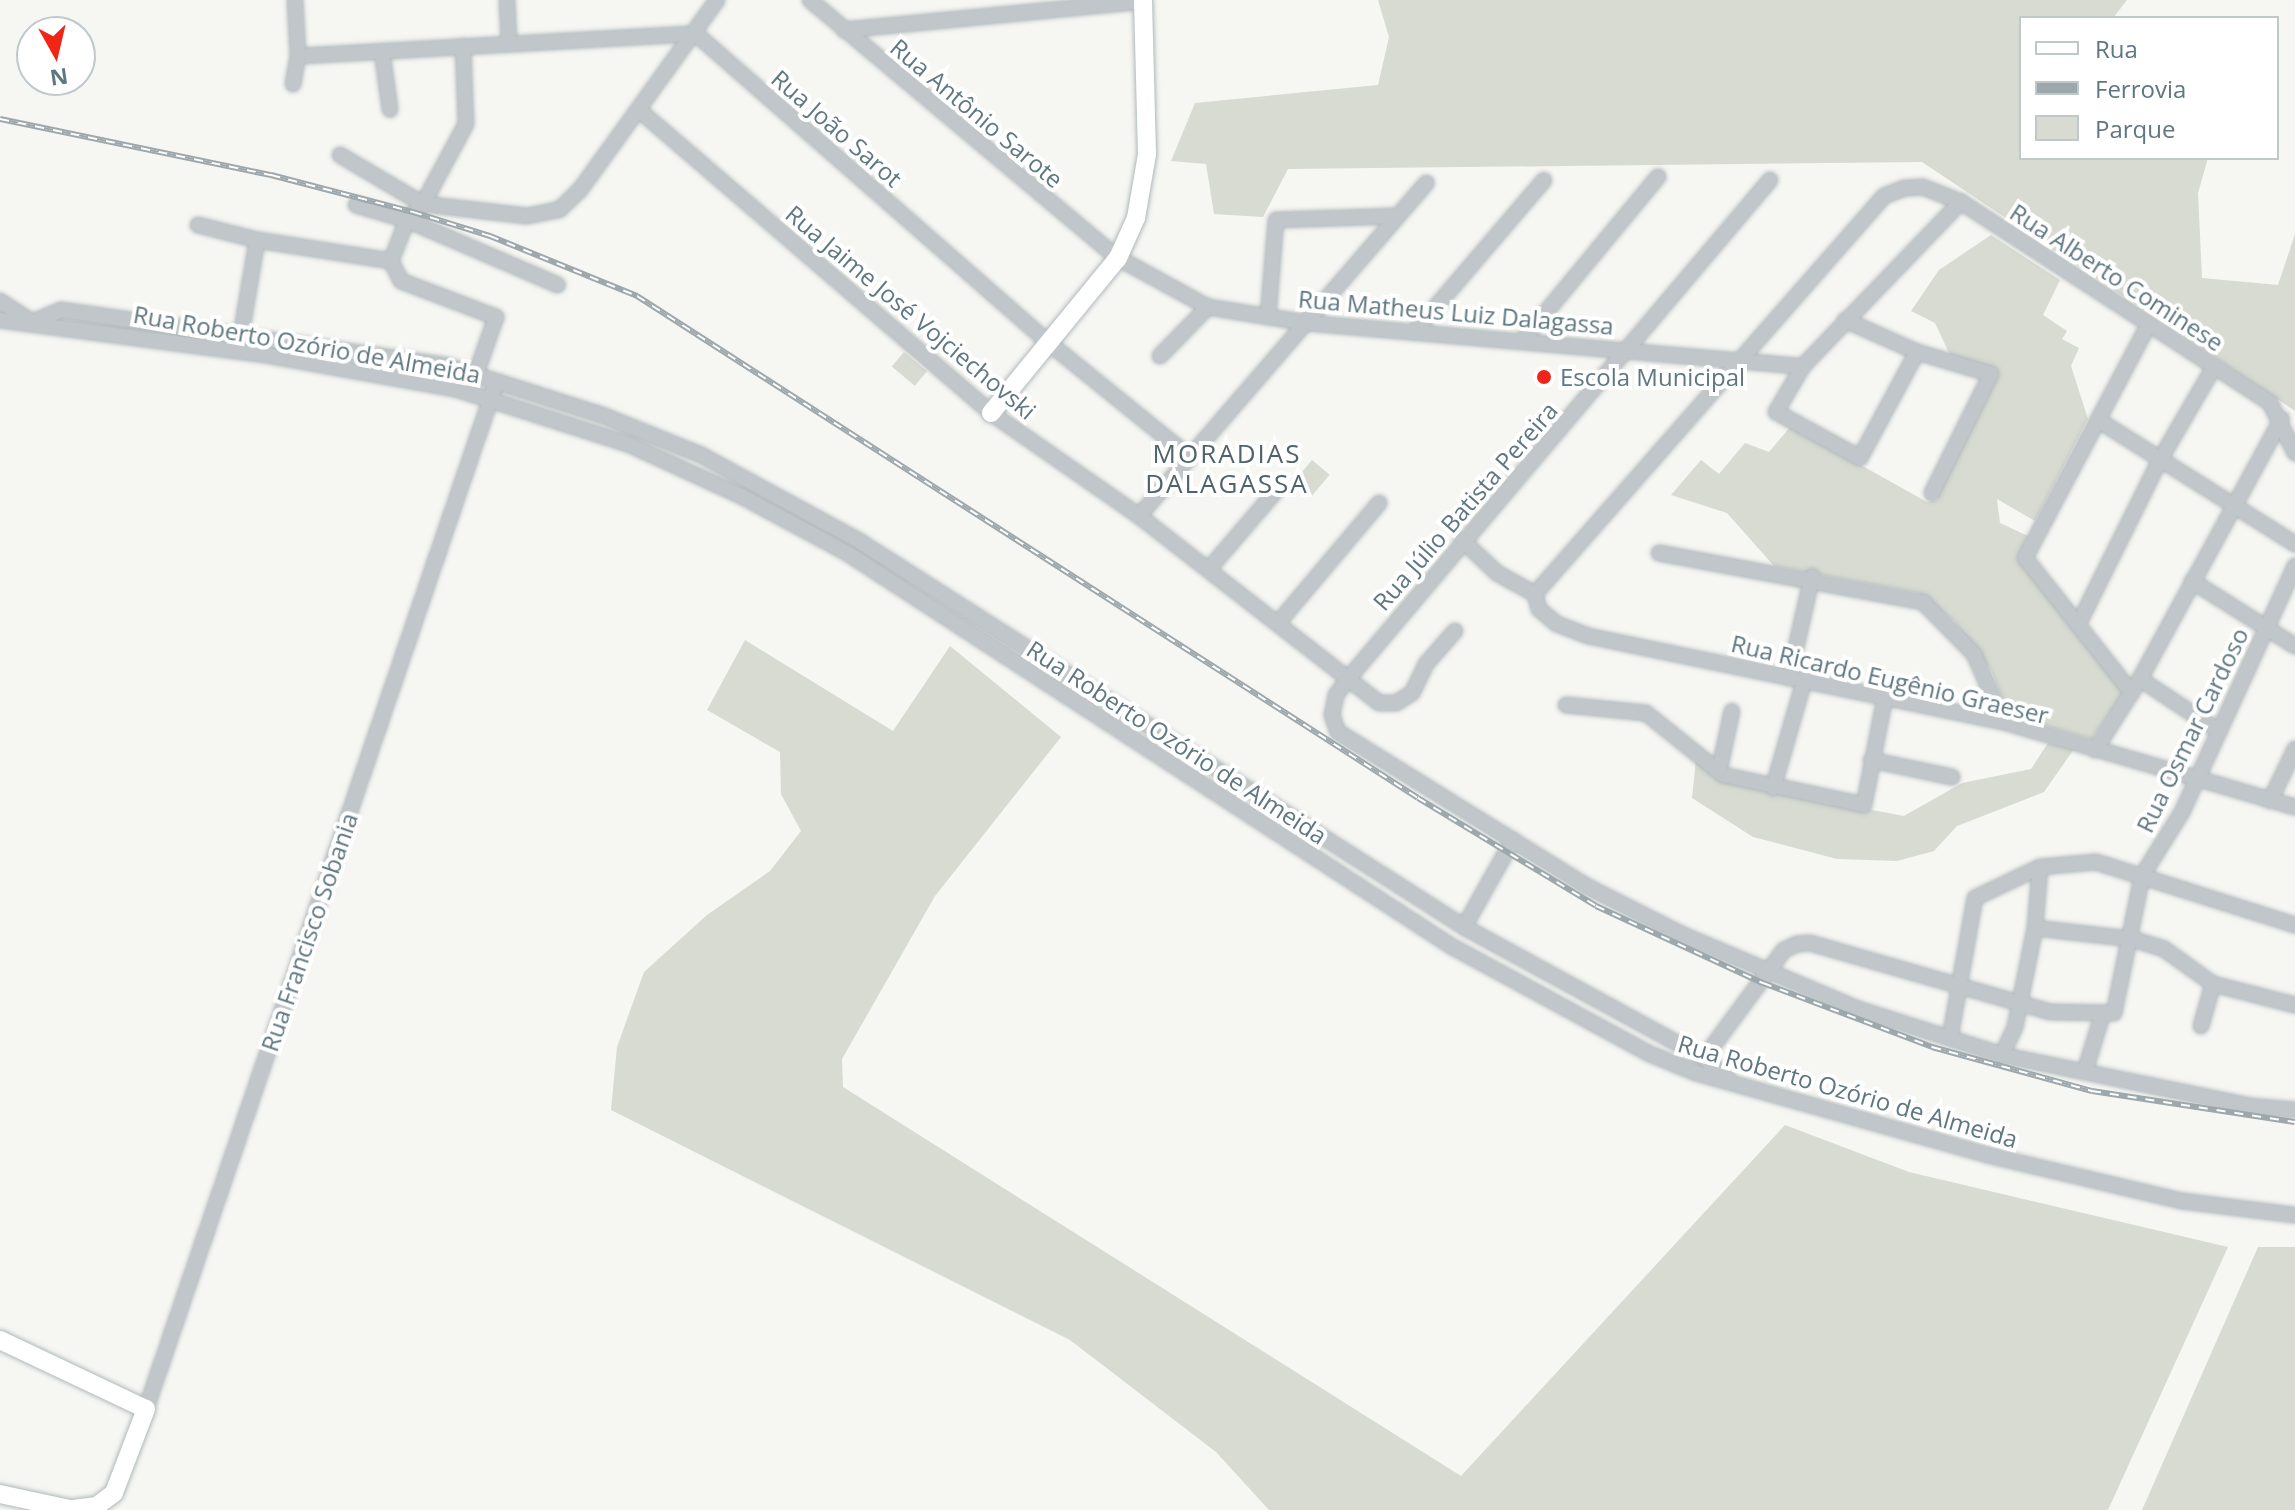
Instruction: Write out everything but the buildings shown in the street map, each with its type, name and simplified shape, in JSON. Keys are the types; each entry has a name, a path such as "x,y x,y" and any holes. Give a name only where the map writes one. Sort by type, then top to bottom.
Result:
{"street":[{"path":"293,84 298,56 295,0"},
{"path":"507,0 509,42"},
{"path":"340,155 423,204 527,216 548,214 572,201 696,34 717,0"},
{"name":"Rua Antônio Sarote","path":"810,0 1118,258"},
{"path":"844,30 1143,0 1145,185 1118,258 991,413"},
{"path":"298,56 696,34"},
{"name":"Rua João Sarot","path":"696,34 1049,343 1190,457"},
{"path":"463,46 466,124 423,204 407,220 391,261 401,281 496,317 476,374"},
{"path":"382,52 390,109"},
{"name":"Rua Jaime José Vojciechovski","path":"639,110 991,413 1139,516 1379,703 1396,703 1412,693 1426,664 1455,631"},
{"path":"1523,340 1658,177"},
{"path":"1416,330 1544,180"},
{"name":"Rua Júlio Batista Pereira","path":"1770,180 1630,349 1462,540 1348,679 1336,695 1332,715 1338,732 1588,887 1770,974 2002,1055 2250,1106 2295,1110"},
{"path":"1139,516 1426,183"},
{"name":"Rua Alberto Cominese","path":"1741,359 1884,196 1923,187 1961,202 2270,403 2282,419 2295,453"},
{"path":"1917,352 1860,458 1776,412 1803,366 1961,202"},
{"path":"356,205 407,220 558,285"},
{"path":"1268,317 1276,220 1398,216"},
{"path":"198,225 257,240 391,261"},
{"path":"241,335 257,240"},
{"name":"Rua Matheus Luiz Dalagassa","path":"1118,258 1208,307 1268,317 1307,323 1416,330 1803,366"},
{"name":"Rua Roberto Ozório de Almeida","path":"0,301 33,322"},
{"path":"1160,356 1208,307"},
{"path":"33,322 61,310 325,347 476,374 654,435 758,483 856,539 1464,927 1704,1058 1731,1083"},
{"name":"Rua Roberto Ozório de Almeida","path":"0,320 33,322 322,364 490,398 647,452 750,500 847,553 1502,977 1650,1054 1731,1083 2098,1182 2215,1207 2295,1215"},
{"path":"1845,320 1917,352 1991,374 1932,493"},
{"path":"2132,693 2025,558 2149,324"},
{"path":"168,341 172,325"},
{"path":"322,364 325,347"},
{"path":"1462,540 1497,573 1535,594 1741,359"},
{"path":"2078,625 2161,458 2214,367"},
{"name":"Rua Francisco Sobania","path":"123,1510 121,1483 496,381"},
{"path":"533,412 539,395"},
{"path":"2095,750 2140,679 2282,419"},
{"path":"2098,420 2295,544"},
{"path":"647,452 654,435"},
{"path":"750,500 758,483"},
{"path":"1209,569 1275,492"},
{"path":"1278,623 1379,503"},
{"path":"813,534 822,519"},
{"path":"847,553 856,539"},
{"path":"1659,553 1812,577 1923,602 1974,654 2004,722"},
{"name":"Rua Osmar Cardoso","path":"2102,1016 2117,1009 2142,876 2196,782 2295,566"},
{"path":"1789,678 1812,577"},
{"path":"2192,581 2295,646"},
{"name":"Rua Ricardo Eugênio Graeser","path":"1535,594 1539,609 1557,624 1588,636 2004,722 2196,782 2295,807"},
{"path":"2140,679 2219,731"},
{"path":"1065,694 1074,680"},
{"path":"1773,788 1804,681"},
{"path":"1566,705 1646,713 1719,771 1773,788 1864,805 1885,697"},
{"path":"1109,723 1120,709"},
{"path":"1719,771 1732,711"},
{"path":"2270,801 2295,749"},
{"path":"1871,760 1952,777"},
{"path":"1464,927 1513,840"},
{"path":"1950,1038 1958,1007 1957,987 1975,898 2040,867 2096,862 2295,925"},
{"path":"2002,1055 2018,1003 2035,928 2040,867"},
{"path":"2035,928 2132,939 2164,949 2213,984 2295,1005"},
{"path":"1704,1058 1770,974 1784,950 1810,943 2018,1003 2102,1016 2085,1071"},
{"path":"2201,1026 2213,984"},
{"path":"0,1340 146,1409"},
{"path":"0,1494 74,1510 97,1506 121,1483"}],"green space":[{"path":"1378,0 2127,0 2115,16 2019,16 2019,160 2207,160 2198,193 2202,278 2278,285 2295,234 2295,411 1922,162 1288,169 1263,217 1214,214 1206,164 1171,161 1195,103 1378,85 1389,37"},
{"path":"1991,235 2060,280 2043,315 2067,331 2062,339 2079,348 2071,366 2088,419 2035,521 1997,499 2000,523 2028,536 2019,557 2123,693 2092,739 2009,715 1991,670 1954,621 1919,593 1774,566 1727,513 1671,495 1701,460 1719,474 1745,443 1769,452 1791,426 1927,502 1937,500 1938,482 1997,372 1950,355 1935,323 1911,311 1939,270"},
{"path":"904,352 927,371 915,386 892,367"},
{"path":"1312,460 1330,475 1310,498 1293,483"},
{"path":"745,640 893,731 950,646 1061,737 935,896 842,1059 843,1087 1461,1476 1785,1125 1909,1172 2228,1247 2108,1510 1269,1510 1216,1452 1070,1340 611,1110 617,1047 644,972 707,915 770,871 801,831 781,794 780,752 707,710"},
{"path":"2048,743 2074,749 2044,792 1957,826 1934,851 1897,861 1837,859 1753,837 1692,798 1696,760 1725,782 1904,816 1962,783 2031,769"},
{"path":"2258,1247 2295,1247 2295,1510 2142,1510"}],"railway":[{"path":"0,119 271,175 413,212 490,236 637,296 1418,798 1596,906 1763,983 1932,1047 2092,1091 2295,1122"}],"place":[{"name":"Escola Municipal","path":"1544,377"}],"district":[{"name":"MORADIAS DALAGASSA","path":"1227,469"}]}
